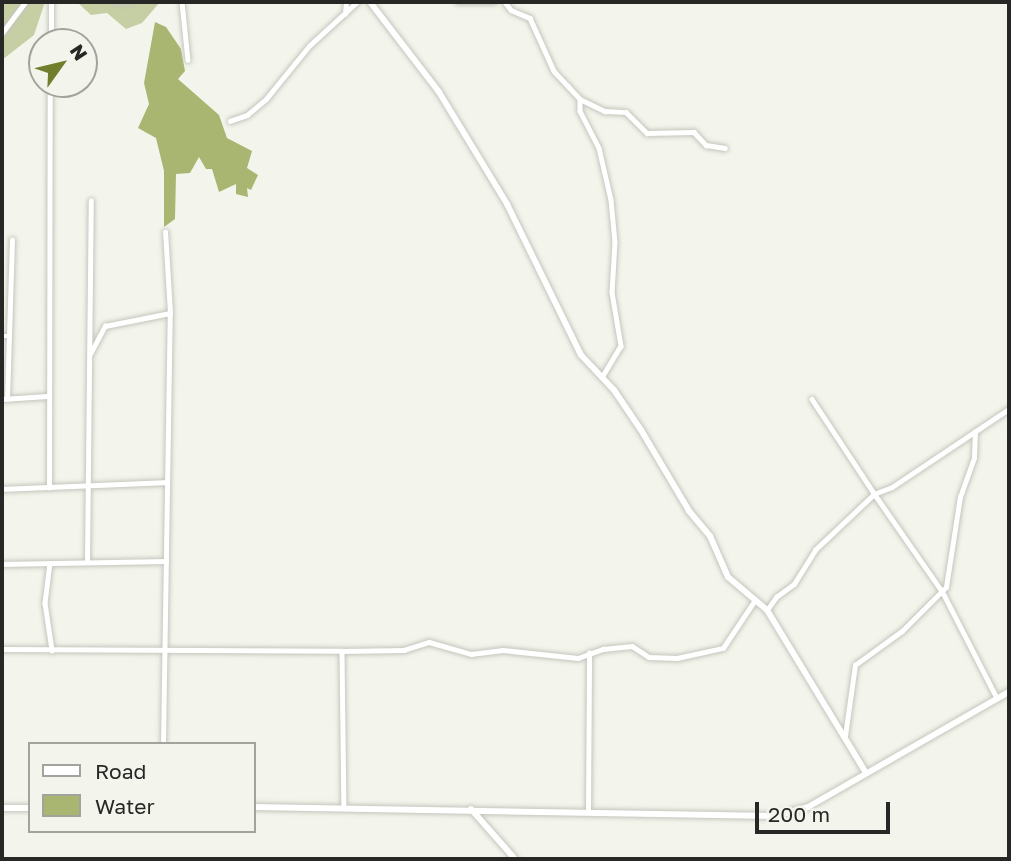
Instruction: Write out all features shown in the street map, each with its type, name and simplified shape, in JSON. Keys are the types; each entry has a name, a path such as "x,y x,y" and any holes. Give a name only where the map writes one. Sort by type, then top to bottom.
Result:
{"street":[{"path":"2,33 25,2"},
{"path":"51,2 51,28"},
{"path":"113,2 132,2"},
{"path":"182,2 188,60"},
{"path":"345,15 346,2"},
{"path":"230,121 247,115 266,99 309,46 357,2"},
{"path":"370,2 439,92 508,204 581,355 641,430 689,511 710,536 728,578 768,610 865,771"},
{"path":"457,2 495,2"},
{"path":"505,2 511,10 530,18 554,71 580,99 605,111 626,112 647,133 694,132 706,145 725,148"},
{"path":"49,488 47,396 50,98"},
{"path":"580,99 580,111 599,148 612,209 612,292 621,346 602,378"},
{"path":"87,562 91,201"},
{"path":"163,742 170,313 165,232"},
{"path":"12,240 4,399 47,396"},
{"path":"90,355 105,326 170,313"},
{"path":"2,336 9,336"},
{"path":"812,400 942,592 997,699"},
{"path":"768,610 776,597 794,584 816,550 874,494 892,487 1009,409"},
{"path":"845,737 855,665 902,631 942,592 960,497 974,458 975,431"},
{"path":"2,489 167,482"},
{"path":"2,564 166,561"},
{"path":"50,563 45,603 52,650"},
{"path":"2,649 404,650 429,642 471,654 503,650 578,658 589,653 632,646 649,657 716,652 733,637 756,600"},
{"path":"342,651 344,807"},
{"path":"588,811 589,653"},
{"path":"256,807 775,816 808,807 865,771 1009,692"},
{"path":"2,808 28,808"},
{"path":"471,809 515,859"}],"shaded area":[{"path":"2,2 45,2 36,28 28,28 28,40 2,60"},
{"path":"77,2 160,2 142,23 126,29 107,13 91,15"}],"water":[{"path":"155,22 166,27 181,49 185,71 178,79 219,115 227,138 252,151 247,168 258,175 251,190 247,188 248,197 236,194 236,184 219,192 212,169 206,169 199,157 190,173 176,174 175,219 164,227 164,171 156,138 138,128 149,104 144,83"}]}
